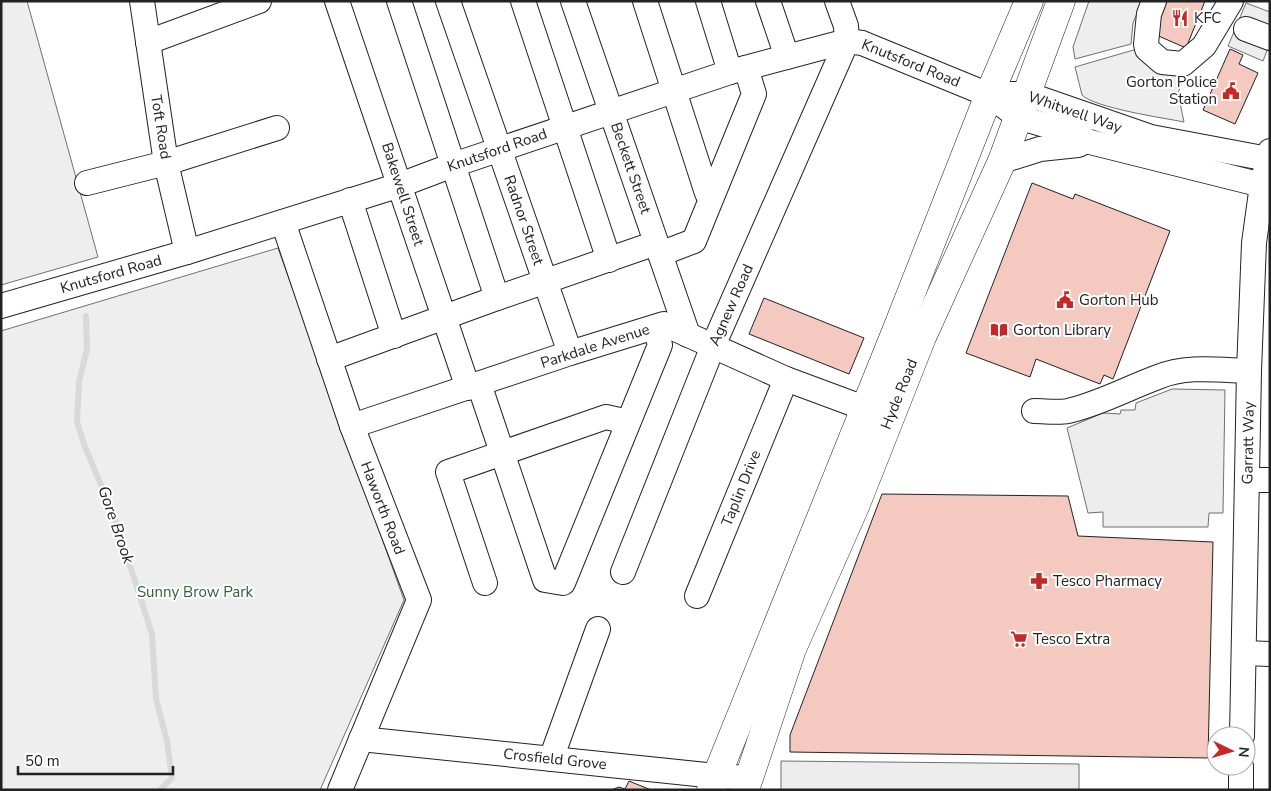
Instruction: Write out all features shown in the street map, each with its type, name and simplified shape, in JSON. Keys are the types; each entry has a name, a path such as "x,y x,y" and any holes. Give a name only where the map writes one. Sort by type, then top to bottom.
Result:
{"highway":[{"name":"Hyde Road","path":"713,783 878,413 989,95 1029,1"},
{"name":"Hyde Road","path":"747,784 792,649 856,504 878,413 922,337 1002,161 1061,1"}],"street":[{"name":"Toft Road","path":"142,1 166,163 187,252"},
{"name":"Bakewell Street","path":"337,1 444,318 502,452 545,580 563,583 628,422"},
{"path":"399,1 497,298"},
{"name":"Radnor Street","path":"448,1 570,353"},
{"path":"523,1 608,260"},
{"name":"Beckett Street","path":"573,1 688,335"},
{"path":"645,1 707,192 712,195"},
{"path":"329,359 608,260 694,241 754,94 738,70 708,1"},
{"path":"768,1 787,57"},
{"path":"837,1 846,26 847,41"},
{"path":"1154,1 1149,14 1146,44 1148,49 1162,62 1183,64 1204,46 1230,1"},
{"path":"148,42 255,2"},
{"path":"1246,29 1270,38"},
{"name":"Knutsford Road","path":"1,306 187,252 400,185 500,149 738,70 847,41 862,43 989,95"},
{"name":"Agnew Road","path":"623,572 713,346 847,41"},
{"name":"Whitwell Way","path":"989,95 1022,105 1151,136 1269,155"},
{"name":"Whitwell Way","path":"1022,105 1068,131 1082,136 1086,141 1262,184"},
{"path":"86,183 166,163 277,128"},
{"name":"Whitwell Way","path":"1002,161 1040,149 1078,145 1086,141"},
{"name":"Garratt Way","path":"1242,726 1244,653 1258,480 1249,371 1262,244 1262,184 1269,155"},
{"path":"350,200 394,336"},
{"name":"Haworth Road","path":"283,222 352,426 419,600 340,790"},
{"name":"Parkdale Avenue","path":"352,426 570,353 664,324 786,379 878,413"},
{"path":"484,583 448,472 606,417 628,422 660,345 655,327"},
{"path":"1034,411 1066,411 1091,404 1158,376 1189,370 1209,368 1249,371"},
{"name":"Taplin Drive","path":"697,596 786,379"},
{"path":"551,759 598,629"},
{"path":"1244,653 1270,654"},
{"name":"Crosfield Grove","path":"361,738 551,759 713,783 747,784"},
{"path":"1240,790 1241,776"}],"green space":[{"path":"1,1 27,1 98,257 1,285"},
{"path":"1089,1 1142,1 1133,23 1131,44 1075,59 1073,47"},
{"path":"1137,49 1187,69 1178,93 1184,122 1115,108 1089,100 1082,95 1075,67"},
{"name":"Sunny Brow Park","path":"278,248 404,600 320,790 1,790 1,331"}],"shaded area":[{"path":"1246,3 1270,12 1270,43 1263,61 1228,46"},
{"path":"1172,389 1225,390 1223,513 1209,513 1208,527 1103,527 1103,512 1088,513 1067,428 1103,413 1120,414 1121,410 1135,410 1136,403"},
{"path":"781,761 1079,764 1079,790 781,790"}],"building":[{"name":"KFC","path":"1167,1 1205,1 1186,48 1154,34"},
{"name":"Gorton Police Station","path":"1230,49 1243,55 1239,64 1258,73 1235,124 1203,110"},
{"name":"Gorton Hub","path":"1032,183 1073,199 1075,194 1170,231 1113,379 1104,375 1100,384 1036,359 1030,377 966,353"},
{"path":"764,298 864,338 849,374 749,334"},
{"name":"Tesco Extra","path":"882,494 1068,496 1078,536 1213,542 1209,726 1206,726 1206,758 790,752 790,735"},
{"path":"629,781 651,790 611,790 619,787 625,789"}],"waterway":[{"name":"Gore Brook","path":"86,316 87,349 79,382 77,422 85,447 114,516 152,634 156,699 167,741 172,778 160,790"}],"place":[{"name":"KFC","path":"1180,18"},
{"name":"Gorton Police Station","path":"1231,91"},
{"name":"Gorton Hub","path":"1065,300"},
{"name":"Gorton Library","path":"999,330"},
{"name":"Tesco Pharmacy","path":"1039,581"},
{"name":"Tesco Extra","path":"1019,639"}]}
